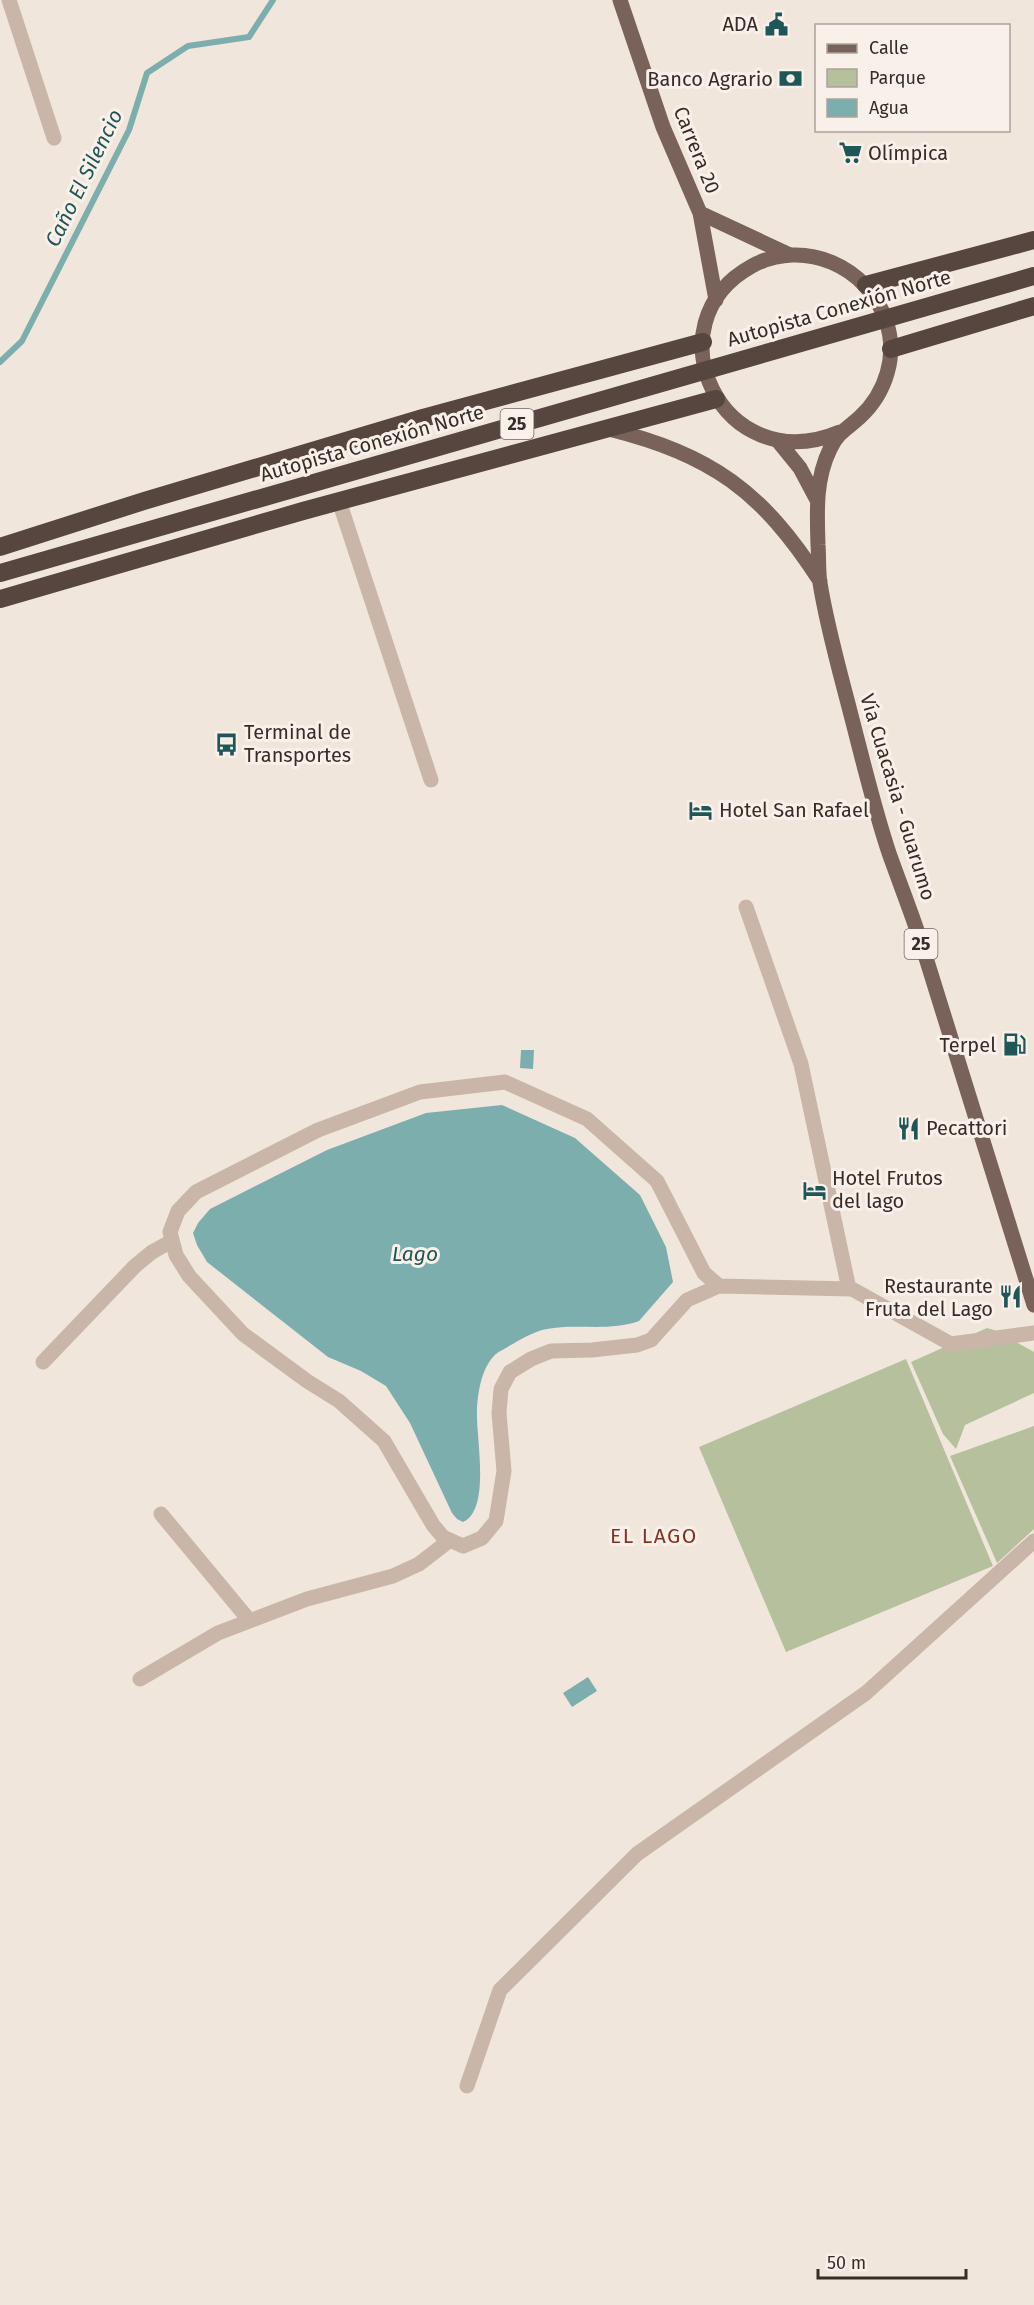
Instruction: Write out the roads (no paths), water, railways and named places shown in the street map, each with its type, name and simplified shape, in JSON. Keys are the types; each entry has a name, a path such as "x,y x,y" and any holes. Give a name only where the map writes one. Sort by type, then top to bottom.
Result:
{"highway":[{"path":"866,285 1034,240"},
{"name":"Autopista Conexión Norte","path":"0,573 1034,276"},
{"path":"891,349 1034,306"},
{"path":"0,547 144,501 423,418 703,342"},
{"path":"0,599 339,501 716,399"}],"main road":[{"name":"Carrera 20","path":"620,0 663,127 700,213 716,300"},
{"name":"Carrera 20","path":"700,213 791,255"},
{"name":"25","path":"791,255 824,259 854,274 866,285 880,304 888,326 891,349 889,369 882,388 871,406 857,420 840,432 816,440 778,441 749,430 737,422 716,399 703,362 705,328 716,300 725,288 748,268 761,262 791,255"},
{"path":"609,429 652,440 694,457 732,481 766,509 795,543 820,581"},
{"name":"Vía Cuacasia - Guarumo","path":"840,432 824,465 817,500 820,581 844,690 880,822 921,942 1034,1305"},
{"name":"Vía Cuacasia - Guarumo","path":"778,441 800,468 817,500"}],"street":[{"path":"0,3 9,0 54,138"},
{"path":"339,501 431,780"},
{"path":"746,907 801,1064 849,1288"},
{"path":"719,1286 704,1274 657,1181 587,1119 505,1082 420,1092 318,1130 196,1192 178,1211 170,1232 176,1255 189,1276 243,1334 307,1381 339,1401 384,1441 442,1537 463,1546 482,1538 496,1521 504,1471 499,1413 501,1389 510,1372 531,1359 551,1351 592,1350 638,1345 651,1340 687,1300 719,1286 849,1288 951,1344 1034,1333"},
{"path":"42,1362 135,1266 152,1252 172,1241"},
{"path":"161,1514 249,1620"},
{"path":"140,1679 218,1633 307,1599 393,1576 419,1564 450,1540"},
{"path":"467,2086 500,1990 637,1854 866,1693 1034,1541"}],"water":[{"path":"521,1050 534,1050 533,1069 520,1068"},
{"name":"Lago","path":"502,1105 575,1138 640,1195 666,1247 673,1282 639,1321 616,1326 558,1327 542,1330 494,1356 483,1375 478,1399 480,1472 477,1503 472,1515 463,1522 452,1513 410,1423 386,1386 361,1371 328,1357 207,1262 193,1233 210,1209 327,1150 426,1113"},
{"path":"588,1677 597,1691 572,1707 563,1693"}],"waterway":[{"name":"Caño El Silencio","path":"0,362 22,341 129,130 147,73 188,46 249,37 273,0"}],"place":[{"name":"ADA","path":"776,24"},
{"name":"Banco Agrario","path":"791,79"},
{"name":"Olímpica","path":"850,153"},
{"name":"Terminal de Transportes","path":"226,744"},
{"name":"Hotel San Rafael","path":"701,810"},
{"name":"Terpel","path":"1014,1045"},
{"name":"Pecattori","path":"908,1128"},
{"name":"Hotel Frutos del lago","path":"814,1190"},
{"name":"Restaurante Fruta del Lago","path":"1011,1297"}],"district":[{"name":"EL LAGO","path":"654,1536"}]}
